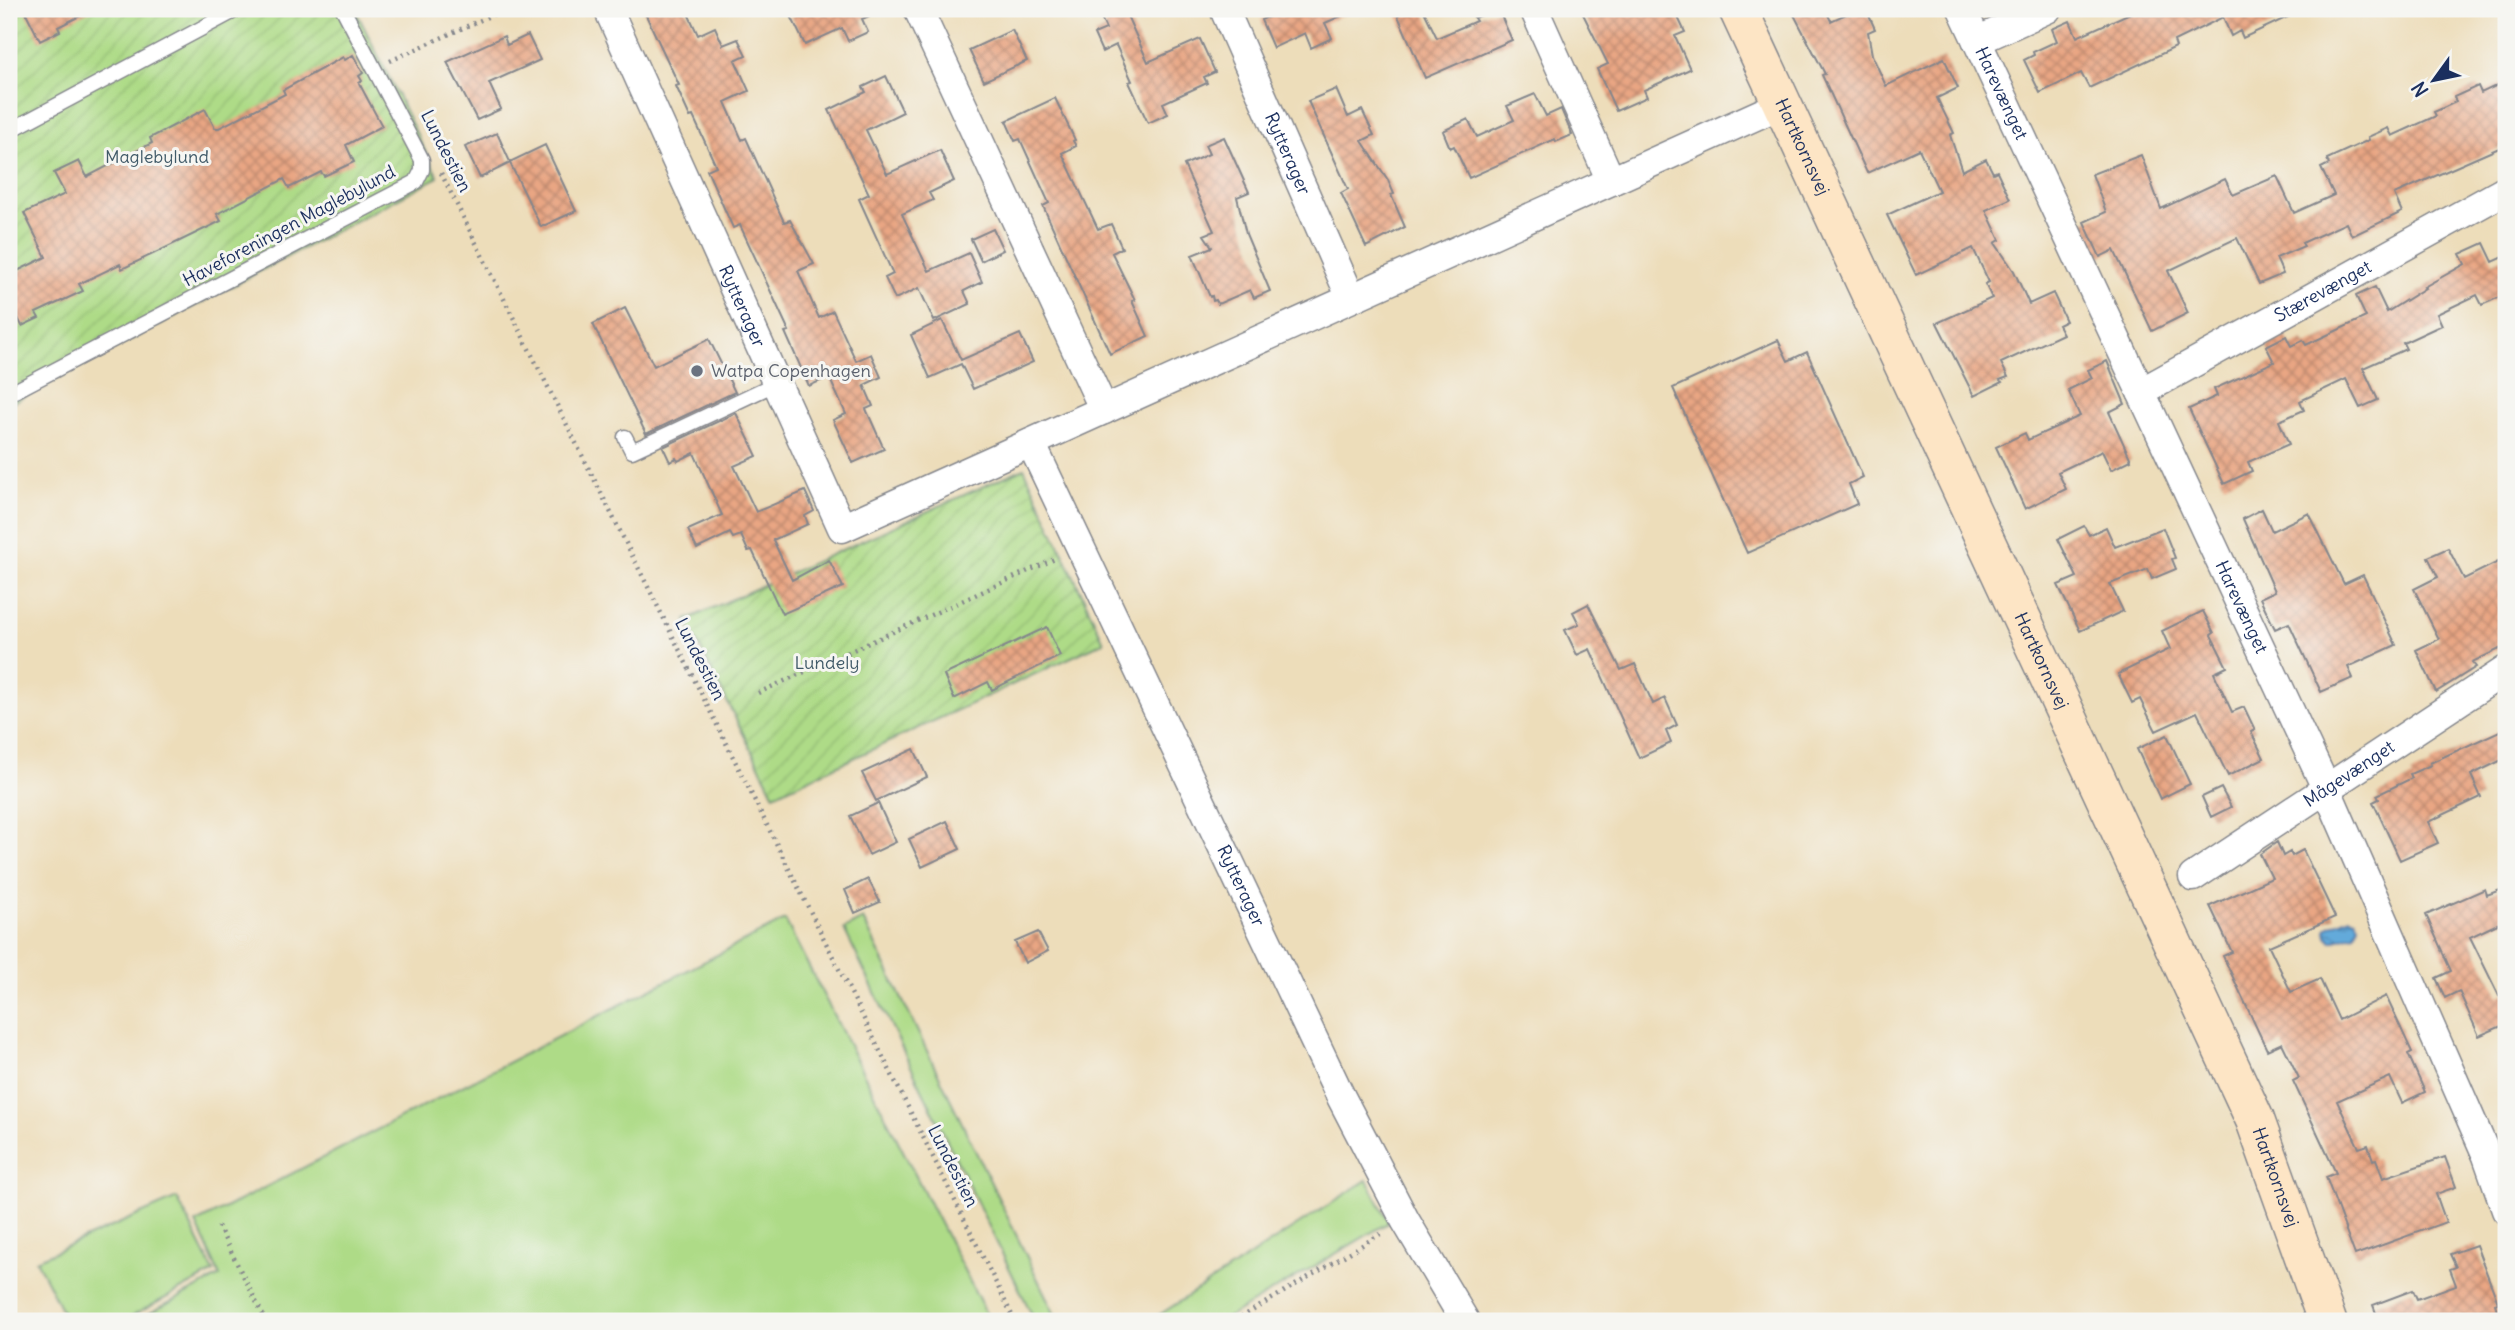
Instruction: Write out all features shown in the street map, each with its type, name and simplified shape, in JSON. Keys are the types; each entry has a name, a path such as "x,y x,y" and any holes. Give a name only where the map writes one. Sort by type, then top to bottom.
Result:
{"street":[{"name":"Rytterager","path":"608,9 842,528 1782,104"},
{"path":"918,9 1104,410"},
{"name":"Rytterager","path":"1224,9 1351,298"},
{"path":"1534,9 1611,181"},
{"name":"Hartkornsvej","path":"1738,9 2255,1120 2327,1321"},
{"name":"Harevænget","path":"1962,9 2497,1149 2506,1210"},
{"path":"1977,41 2047,9"},
{"name":"Stærevænget","path":"2141,392 2506,190"},
{"name":"Rytterager","path":"1031,443 1341,1097 1405,1220 1465,1321"},
{"name":"Mågevænget","path":"2193,877 2506,670"}],"lane":[{"path":"9,131 238,9"},
{"name":"Haveforeningen Maglebylund","path":"9,394 416,182 422,170 422,160 343,9"},
{"path":"625,437 632,451 777,383"}],"path":[{"path":"386,63 505,9"},
{"name":"Lundestien","path":"436,162 1015,1321"},
{"path":"758,693 1080,548"},
{"path":"1235,1321 1405,1220"},
{"path":"218,1226 265,1321"}],"green space":[{"name":"Maglebylund","path":"9,9 355,9 438,177 9,404"},
{"name":"Lundely","path":"1024,468 1104,642 774,795 686,620"},
{"path":"863,919 1058,1321 1035,1321 844,929"},
{"path":"785,920 990,1321 135,1321 220,1276 196,1223"},
{"path":"1367,1180 1389,1222 1222,1321 1150,1321"},
{"path":"177,1198 214,1272 123,1321 67,1321 36,1260"}],"water":[{"path":"2350,917 2356,919 2359,924 2355,934 2332,941 2327,936 2326,930 2329,926"}],"building":[{"path":"24,9 94,9 58,27 60,31 40,41"},
{"path":"643,9 686,9 698,35 715,27 723,45 738,39 746,55 735,60 749,91 725,102 742,140 746,138 784,222 790,220 814,264 798,271 819,318 833,311 856,361 871,354 881,377 864,385 873,406 866,409 884,449 853,463 833,420 846,414 829,377 809,386 785,332 789,331 740,225 733,228 707,170 716,166 693,116 690,117 676,86 679,85"},
{"path":"807,9 885,9 862,19 868,32 848,41 842,28 805,45 791,16"},
{"path":"1097,9 1124,9 1148,62 1200,39 1215,72 1204,77 1207,83 1163,103 1168,114 1148,123 1116,45 1102,52 1094,34 1106,29"},
{"path":"1284,9 1357,9 1325,23 1332,38 1311,48 1305,33 1273,48 1261,20"},
{"path":"1395,9 1423,9 1437,38 1476,21 1474,18 1498,9 1512,40 1425,78"},
{"path":"1594,9 1674,9 1685,32 1675,36 1690,69 1644,90 1647,97 1616,111 1597,69 1608,64 1583,14"},
{"path":"1791,9 1825,9 1831,21 1857,9 1866,9 1875,29 1868,32 1872,55 1886,86 1944,58 1958,88 1937,98 1954,133 1950,135 1962,171 1986,159 1993,173 1997,171 2010,199 1986,210 2000,240 1995,243 2014,271 2029,304 2053,293 2066,321 2058,325 2063,334 2001,363 2008,377 2000,380 2002,382 1974,396 1937,323 1992,298 1985,284 1989,282 1973,248 1916,275 1887,215 1939,191 1919,149 1867,173 1822,75 1825,74"},
{"path":"2139,9 2305,9 2243,38 2240,31 2231,36 2223,17 2174,41 2176,47 2089,88 2081,73 2040,93 2024,60 2034,55 2033,52 2057,41 2052,29 2070,21 2077,37"},
{"path":"1012,30 1027,61 984,81 969,50"},
{"path":"528,35 540,60 489,83 501,109 477,120 447,62 504,36 507,45"},
{"path":"353,55 363,73 359,76 362,81 359,83 382,126 346,145 354,162 324,176 321,172 289,188 284,179 217,214 221,221 122,269 120,264 79,284 83,291 36,313 39,318 22,326 18,318 9,323 9,275 46,257 24,213 65,194 54,173 79,161 87,177 152,143 150,138 205,109 215,128 219,128 285,94 283,90 343,57 345,60"},
{"path":"886,76 903,112 866,130 887,174 940,150 954,181 929,193 933,200 902,214 929,271 969,253 982,282 964,291 970,304 934,321 919,288 895,299 885,278 893,274 859,199 869,194 829,110 866,92 863,87"},
{"path":"2506,81 2506,145 2394,194 2402,212 2352,236 2346,223 2302,243 2304,246 2276,258 2283,274 2259,284 2237,238 2168,271 2188,313 2152,331 2114,250 2100,257 2084,222 2106,212 2092,174 2141,155 2161,209 2225,179 2233,195 2277,176 2294,213 2334,195 2321,168 2329,164 2327,159 2388,128 2392,136 2436,116 2434,112 2456,102 2454,97 2478,86 2481,93"},
{"path":"1336,89 1348,117 1362,110 1374,135 1362,141 1388,180 1394,194 1391,195 1405,227 1366,247 1341,193 1348,189 1308,101"},
{"path":"1535,94 1546,116 1561,109 1572,135 1556,142 1555,139 1469,178 1454,146 1450,148 1443,131 1468,119 1477,137 1514,120 1507,106"},
{"path":"1055,98 1076,146 1062,153 1098,229 1111,224 1122,248 1112,253 1135,300 1132,301 1148,336 1110,354 1043,206 1049,203 1020,139 1015,141 1006,121"},
{"path":"497,133 510,162 545,145 576,211 541,227 510,163 480,178 465,147"},
{"path":"1224,137 1249,192 1237,197 1246,234 1270,291 1254,298 1250,290 1218,304 1210,297 1192,255 1212,247 1204,235 1214,231 1184,165 1209,154 1205,145"},
{"path":"993,229 1003,250 981,261 971,239"},
{"path":"2484,243 2493,262 2506,256 2506,294 2482,305 2477,295 2437,314 2442,325 2403,343 2406,349 2363,368 2378,400 2360,408 2346,379 2300,401 2304,410 2279,421 2289,444 2248,462 2252,471 2224,484 2189,409 2217,396 2214,389 2274,362 2266,346 2286,336 2291,346 2303,340 2306,345 2366,317 2356,296 2375,287 2387,312 2465,264 2460,254"},
{"name":"Watpa Copenhagen","path":"625,308 654,366 709,339 735,392 646,434 593,324"},
{"path":"942,320 961,360 1020,334 1033,362 973,389 961,364 930,378 911,335"},
{"path":"1778,340 1788,361 1807,352 1863,477 1849,484 1857,504 1747,553 1673,388"},
{"path":"2107,361 2125,404 2109,412 2131,460 2111,470 2102,451 2058,472 2066,489 2025,509 1996,447 2025,433 2028,440 2080,416 2068,390 2092,378 2088,370"},
{"path":"736,413 757,456 734,466 756,512 805,491 814,511 805,516 808,524 773,540 792,580 829,560 843,587 782,614 752,550 748,551 741,535 733,538 730,533 697,549 688,530 722,515 694,453 670,462 663,447"},
{"path":"2262,509 2272,531 2309,513 2344,584 2363,575 2396,645 2348,667 2353,678 2321,692 2289,623 2275,629 2260,598 2275,591 2243,519"},
{"path":"2084,526 2089,535 2106,527 2115,547 2163,528 2175,558 2172,559 2176,569 2152,579 2148,569 2110,584 2123,611 2080,631 2058,585 2077,577 2058,539"},
{"path":"2448,548 2464,579 2506,558 2506,646 2472,662 2476,667 2436,692 2416,650 2439,639 2414,589 2438,577 2428,557"},
{"path":"1588,604 1621,670 1635,664 1653,704 1665,698 1677,725 1666,731 1671,743 1639,758 1590,649 1577,655 1565,630 1579,624 1573,612"},
{"path":"2203,611 2214,633 2211,635 2227,667 2214,673 2232,712 2244,707 2255,730 2251,732 2264,758 2228,776 2197,712 2156,731 2140,699 2132,703 2118,674 2170,649 2162,631"},
{"path":"1047,627 1060,656 992,690 988,682 954,699 944,675"},
{"path":"2506,728 2506,758 2471,775 2481,797 2428,822 2438,843 2400,860 2373,802 2379,799 2377,795 2412,778 2410,774 2431,765 2430,763"},
{"path":"2167,735 2190,784 2160,799 2137,749"},
{"path":"914,749 927,777 876,801 862,773"},
{"path":"2221,788 2231,807 2211,817 2202,797"},
{"path":"878,803 896,842 869,855 850,816"},
{"path":"947,821 960,849 922,867 909,839"},
{"path":"2277,842 2283,856 2290,852 2292,856 2303,850 2335,917 2269,946 2291,992 2320,979 2339,1020 2386,996 2412,1052 2408,1054 2425,1092 2402,1103 2390,1077 2337,1101 2359,1148 2368,1145 2383,1178 2445,1157 2456,1187 2436,1194 2446,1222 2355,1255 2326,1177 2336,1173 2293,1081 2299,1078 2282,1043 2267,1050 2223,956 2232,952 2210,906 2272,878 2260,854"},
{"path":"868,879 880,902 855,913 845,890"},
{"path":"2485,889 2487,895 2500,890 2506,904 2506,920 2470,937 2499,996 2506,993 2506,1024 2479,1036 2459,991 2445,998 2436,978 2451,971 2426,915"},
{"path":"1038,932 1048,951 1025,963 1015,942"},
{"path":"2476,1245 2498,1303 2495,1304 2499,1316 2484,1321 2379,1321 2373,1305 2413,1290 2417,1299 2456,1285 2450,1269 2456,1267 2450,1254"}],"place":[{"name":"Watpa Copenhagen","path":"697,371"}]}
